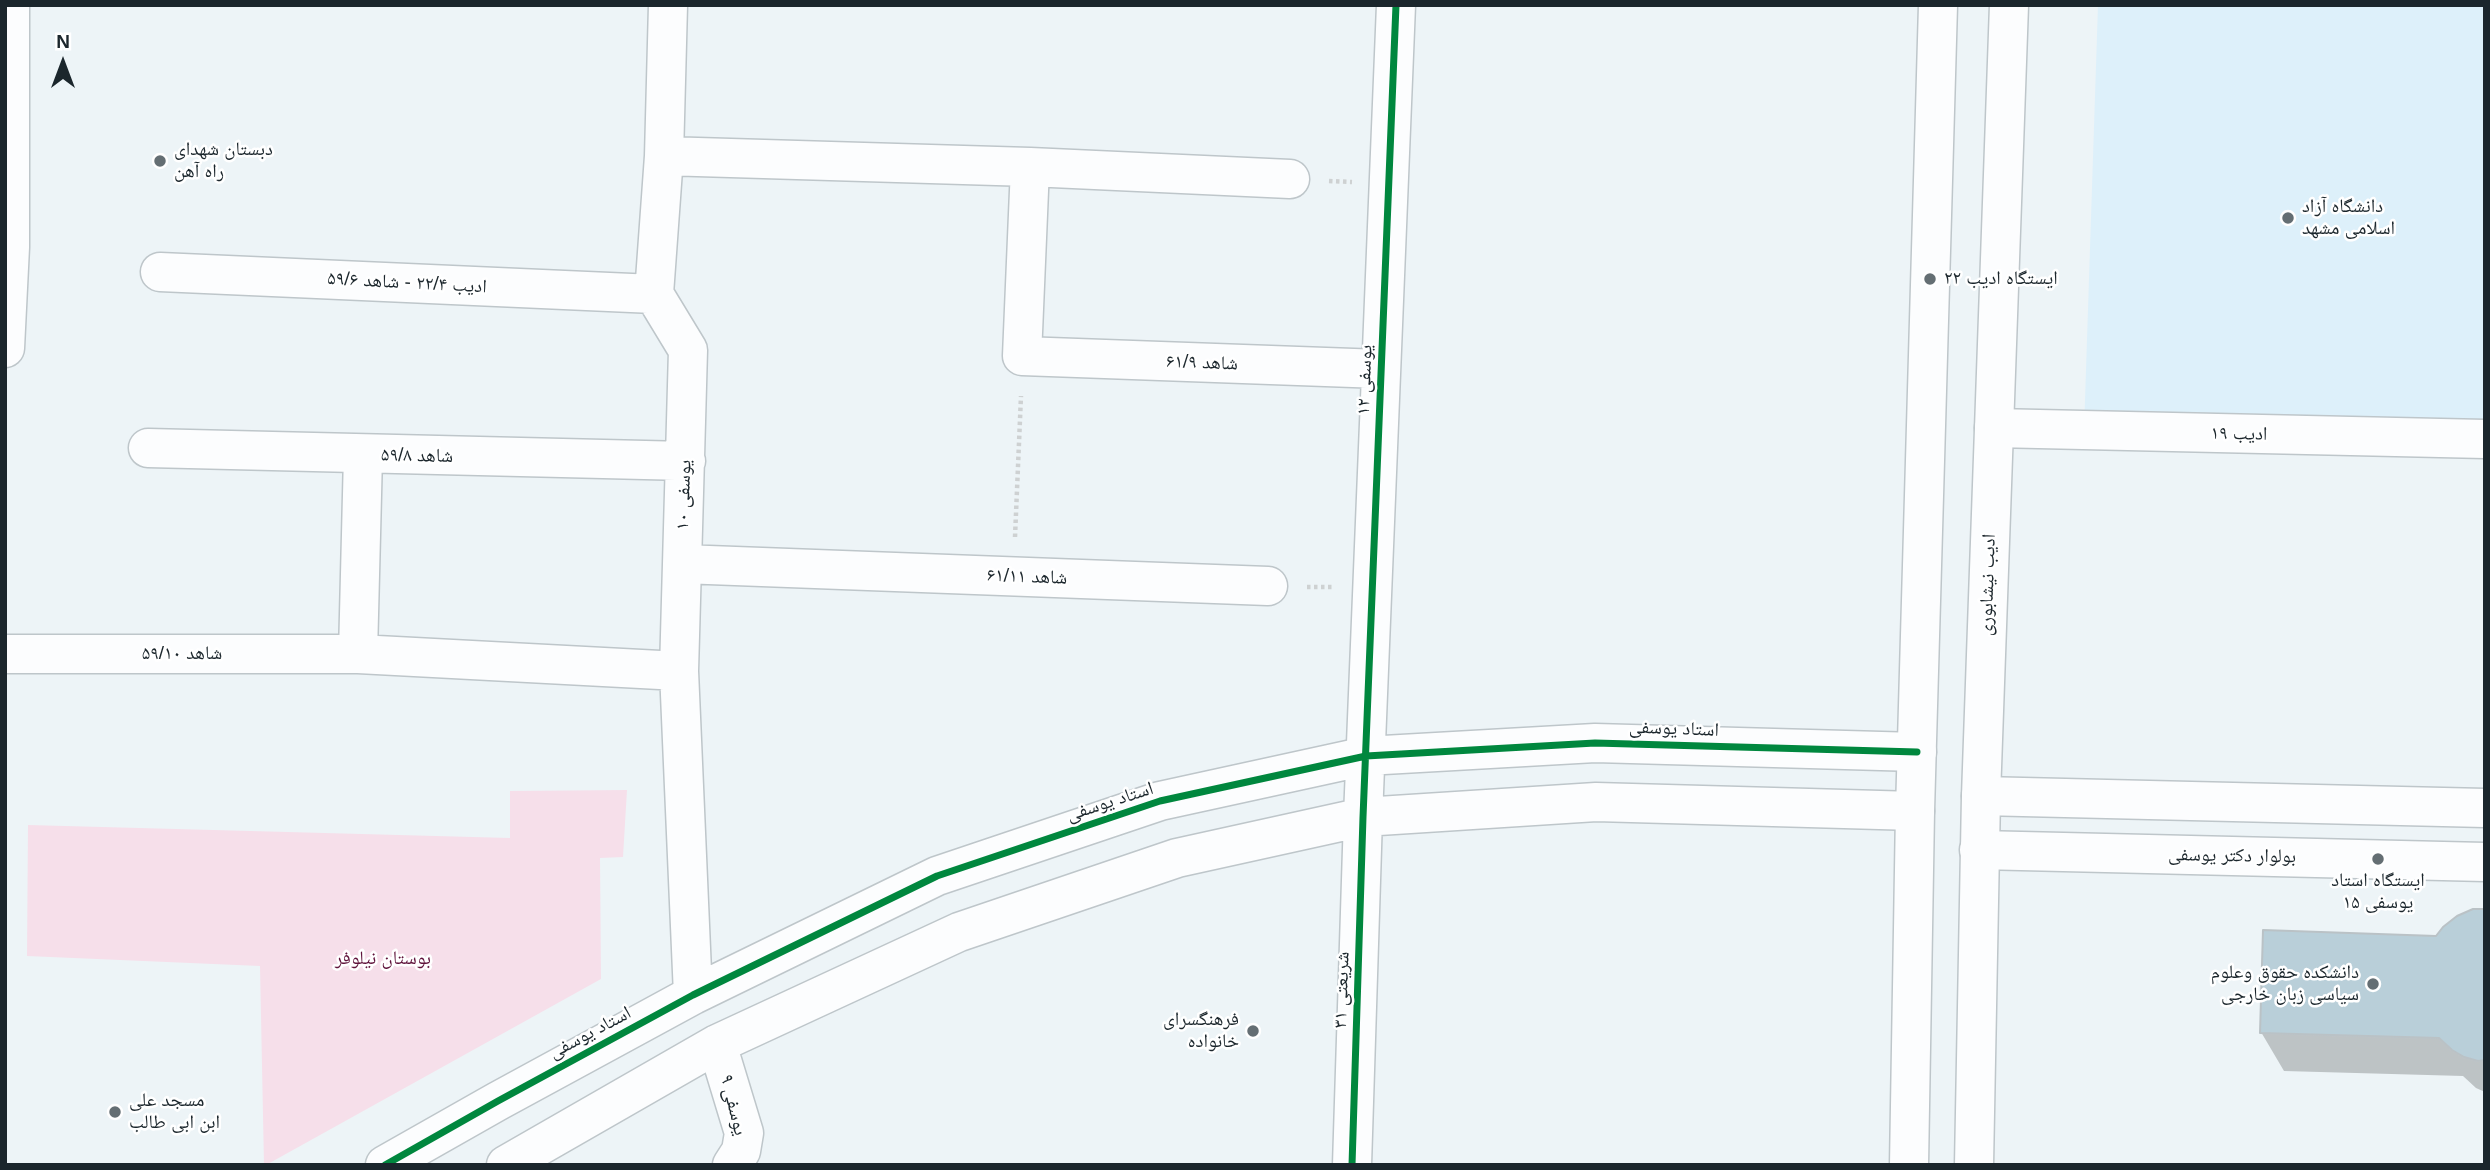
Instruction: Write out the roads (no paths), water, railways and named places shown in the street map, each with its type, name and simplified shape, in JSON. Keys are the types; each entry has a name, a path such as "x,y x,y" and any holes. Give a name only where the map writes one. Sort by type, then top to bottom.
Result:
{"street":[{"path":"5,348 10,5"},
{"path":"654,294 664,156 668,5"},
{"name":"یوسفی ۱۲","path":"1366,756 1396,5"},
{"path":"1909,1165 1915,811 1938,5"},
{"name":"ادیب نیشابوری","path":"1974,1165 1979,850 2009,5"},
{"path":"664,156 1030,167 1290,179"},
{"name":"شاهد ۶۱/۹","path":"1030,167 1022,356 1381,369"},
{"name":"ادیب ۲۲/۴ - شاهد ۵۹/۶","path":"160,272 654,294"},
{"name":"یوسفی ۱۰","path":"654,294 688,349 679,671 693,995"},
{"name":"ادیب ۱۹","path":"1994,428 2485,439"},
{"name":"شاهد ۵۹/۸","path":"148,448 686,461"},
{"path":"358,654 363,455"},
{"name":"شاهد ۶۱/۱۱","path":"682,564 1268,586"},
{"name":"شاهد ۵۹/‍۱۰","path":"5,654 358,654 679,671"},
{"name":"استاد یوسفی","path":"385,1165 693,995 937,876 1160,801 1366,756 1595,743 1917,752"},
{"name":"شریعتی ۳۱","path":"1352,1165 1366,756"},
{"path":"1981,796 2485,808"},
{"path":"506,1165 716,1044 959,932 1177,858 1363,817 1596,802 1915,811"},
{"name":"بولوار دکتر یوسفی","path":"1979,850 2485,862"},
{"name":"یوسفی ۹","path":"716,1044 744,1133 741,1151 732,1165"}],"place":[{"name":"دبستان شهدای راه آهن","path":"160,161"},
{"name":"دانشگاه آزاد اسلامی مشهد","path":"2288,218"},
{"name":"ایستگاه ادیب ۲۲","path":"1930,279"},
{"name":"ایستگاه استاد یوسفی ۱۵","path":"2378,859"},
{"name":"دانشکده حقوق وعلوم سیاسی زبان خارجی","path":"2373,984"},
{"name":"فرهنگسرای خانواده","path":"1253,1031"},
{"name":"مسجد علی ابن ابی طالب","path":"115,1112"}],"park label":[{"name":"بوستان نیلوفر","path":"383,959"}]}
